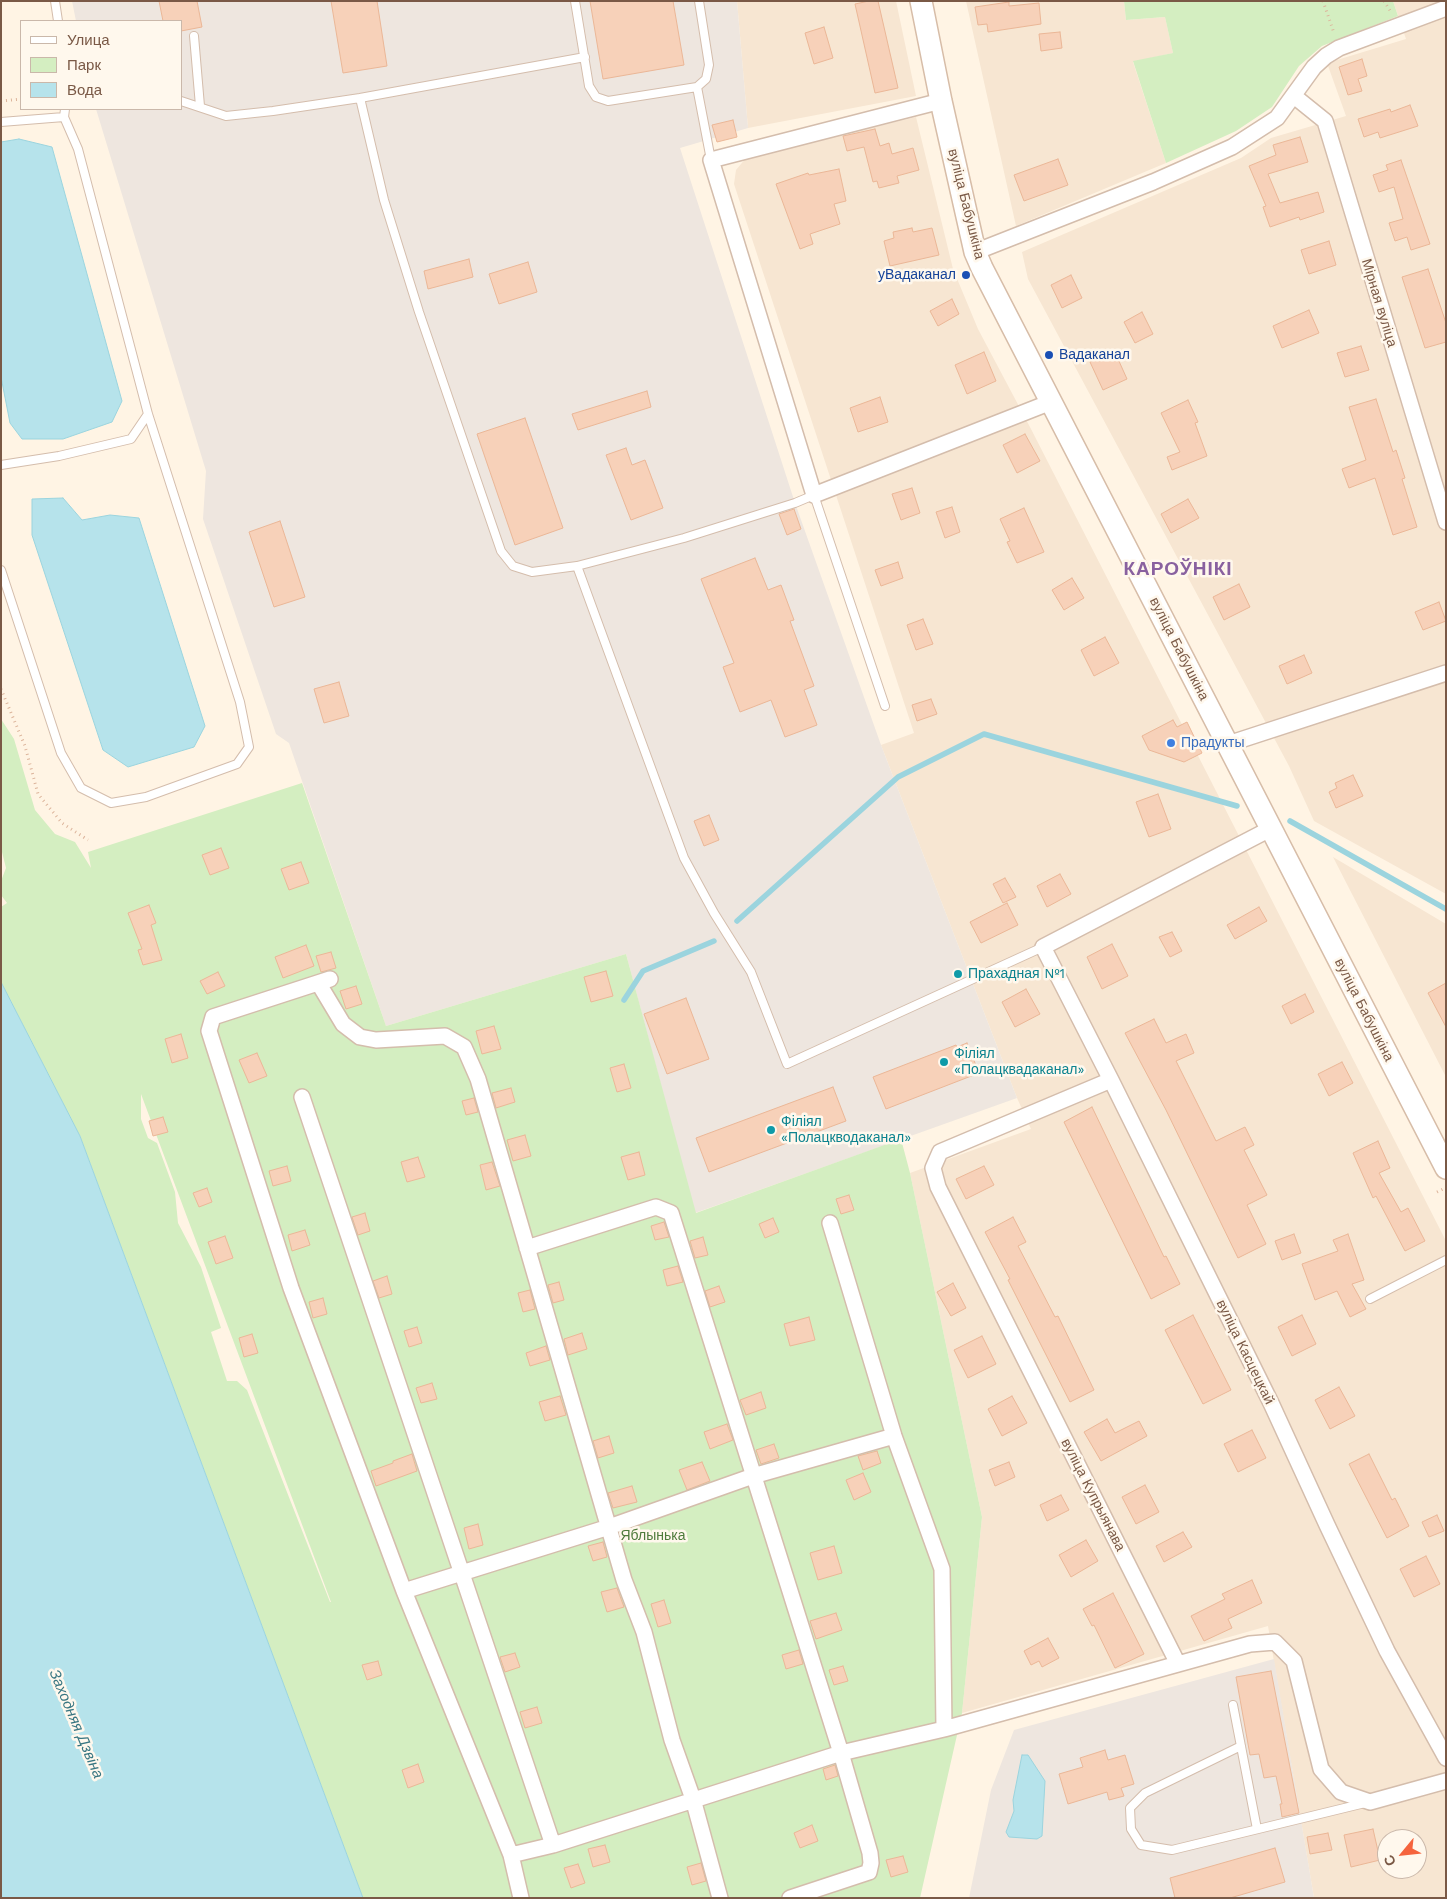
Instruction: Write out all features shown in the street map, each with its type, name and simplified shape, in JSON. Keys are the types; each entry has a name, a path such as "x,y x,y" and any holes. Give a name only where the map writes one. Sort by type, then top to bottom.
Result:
{"street":[{"name":"вуліца Бабушкіна","path":"921,1 975,252 1270,829 1446,1168"},
{"path":"975,252 1153,182 1232,148 1277,118 1314,67 1326,56 1339,48 1446,8"},
{"name":"Мірная вуліца","path":"1294,96 1324,121 1446,522"},
{"path":"941,101 711,160 814,495 1051,402"},
{"path":"1228,744 1446,673"},
{"path":"1043,947 1270,829"},
{"name":"вуліца Касцецкай","path":"1043,947 1271,1402 1387,1651 1446,1758"},
{"path":"521,1898 511,1855 404,1591 292,1288 208,1031 214,1017 324,981 342,1024 360,1037 376,1040 446,1036 464,1047 478,1079 624,1580 644,1632 672,1740 693,1799 720,1898"},
{"name":"вуліца Купрыянава","path":"1111,1080 940,1152 933,1168 938,1187 1178,1664"},
{"path":"302,1097 553,1845"},
{"path":"527,1248 656,1207 671,1213 841,1753 870,1853 871,1863 869,1872 790,1898"},
{"path":"830,1223 894,1436 942,1569 944,1729"},
{"path":"404,1591 609,1527 753,1476 894,1436"},
{"path":"511,1855 553,1845 841,1753 944,1729 1250,1644 1274,1642 1294,1661 1321,1769 1341,1792 1370,1802 1446,1781"}],"lane":[{"path":"55,1 58,20"},
{"path":"575,1 589,86 596,97 608,101 697,87 706,79 710,65 699,1"},
{"path":"194,36 200,106"},
{"path":"182,101 226,116 273,111 360,98 585,57"},
{"path":"697,87 711,160"},
{"path":"360,98 387,210 419,312 501,551 513,566 532,572 577,566 684,538 795,503 814,495 885,706"},
{"path":"1,122 65,113 78,149 148,414 240,702 249,747 237,764 146,797 111,803 81,788 61,753 1,570"},
{"path":"1,465 59,456 131,440 148,414"},
{"path":"577,566 684,858 714,913 752,972 787,1064 1043,947"},
{"path":"1370,1299 1446,1260"},
{"path":"1233,1704 1257,1829"},
{"path":"1241,1746 1145,1794 1130,1808 1131,1830 1141,1845 1172,1850 1370,1802"}],"path":[{"path":"1323,1 1339,48"},
{"path":"1,101 20,99"},
{"path":"1,690 25,746 38,794 62,823 88,840"},
{"path":"1437,1192 1446,1187"}],"shaded area":[{"path":"72,1 737,1 748,128 680,148 795,503 881,745 1017,1098 695,1213 626,954 386,1026 289,743 276,734 203,519 206,471 96,110 182,110 182,20 76,20"},
{"path":"737,1 896,1 916,96 748,128"},
{"path":"966,1 1124,1 1126,20 1165,17 1173,53 1133,62 1166,163 1016,226"},
{"path":"1393,1 1446,1 1446,894 1314,821 1289,766 1028,279 1022,252 1241,158 1271,138 1346,116 1327,63 1406,39"},
{"path":"916,117 953,269 978,329 1446,1241 1446,1898 1314,1898 1268,1626 962,1713 982,1517 910,1173 1031,1129 1017,1098 881,745 914,733 734,184 736,170 746,158"},
{"path":"1333,857 1446,924 1446,1077"},
{"path":"1274,1659 1314,1898 969,1898 991,1790 1014,1730"}],"green space":[{"path":"1124,1 1393,1 1398,16 1322,46 1299,66 1272,107 1236,131 1166,163 1133,61 1173,53 1165,17 1126,20"},
{"name":"Яблынька","path":"1,719 14,739 35,810 55,834 75,842 91,868 88,852 302,783 386,1026 626,954 696,1213 901,1139 910,1173 982,1517 962,1713 920,1898 363,1898 80,1136 1,982 1,907 7,903 1,895 1,881 6,868 1,848","holes":["141,1094 331,1602 247,1390 237,1381 227,1381 211,1332 221,1328 201,1267 178,1223 175,1192 157,1143 148,1138 141,1119"]}],"water":[{"path":"19,139 52,147 122,401 112,422 63,439 22,439 10,423 1,377 1,142"},
{"path":"63,498 82,520 110,515 139,518 205,726 194,747 128,767 103,750 32,535 32,499"},
{"name":"Заходняя Дзвіна","path":"1,982 80,1136 363,1898 1,1898"},
{"path":"1022,1755 1028,1755 1045,1781 1042,1836 1037,1839 1009,1837 1006,1832 1014,1811 1013,1800"}],"building":[{"path":"159,1 197,1 202,27 182,31 182,20 163,20"},
{"path":"331,1 377,1 387,66 343,73"},
{"path":"590,1 673,1 684,65 603,79"},
{"path":"878,1 898,88 875,93 855,4"},
{"path":"1009,2 1009,6 1039,3 1041,24 988,32 987,24 978,25 975,7"},
{"path":"824,27 833,58 814,64 805,33"},
{"path":"1060,32 1062,48 1041,51 1039,34"},
{"path":"1362,59 1367,76 1358,79 1362,91 1348,95 1339,67"},
{"path":"1410,105 1418,126 1380,138 1378,132 1364,137 1358,119 1390,109 1391,112"},
{"path":"733,120 737,137 717,142 712,125"},
{"path":"875,129 880,146 889,143 892,154 913,148 919,170 897,176 899,183 879,188 877,181 873,182 864,147 847,151 843,136"},
{"path":"1300,137 1308,162 1268,174 1280,203 1318,192 1324,212 1300,220 1299,217 1270,227 1263,207 1266,206 1249,166 1276,155 1273,145"},
{"path":"1058,159 1068,185 1024,201 1014,175"},
{"path":"1401,160 1430,244 1411,250 1407,237 1395,241 1389,223 1403,219 1394,187 1379,192 1373,175 1388,170 1386,165"},
{"path":"839,169 846,201 834,204 840,224 810,234 813,244 800,249 776,184 808,173 809,175"},
{"path":"912,228 913,232 932,228 939,255 890,266 884,241 894,238 893,232"},
{"path":"1329,241 1336,265 1309,274 1301,250"},
{"path":"469,259 473,277 428,289 424,271"},
{"path":"528,262 537,292 499,304 489,274"},
{"path":"1428,269 1446,323 1446,342 1425,348 1402,277"},
{"path":"1071,275 1082,298 1062,308 1051,285"},
{"path":"952,299 959,314 938,326 930,311"},
{"path":"1309,310 1319,333 1282,348 1273,326"},
{"path":"1142,312 1153,334 1135,343 1124,322"},
{"path":"1361,346 1369,370 1345,377 1337,353"},
{"path":"1114,350 1127,379 1103,390 1090,362"},
{"path":"984,352 996,381 967,394 955,365"},
{"path":"647,391 651,407 578,430 572,414"},
{"path":"880,397 888,422 858,432 850,408"},
{"path":"1376,399 1393,452 1396,450 1405,478 1402,479 1417,527 1393,535 1375,478 1349,488 1342,469 1366,460 1349,407"},
{"path":"1188,400 1198,422 1195,423 1207,456 1172,470 1167,457 1180,452 1161,413"},
{"path":"525,418 563,528 515,545 477,434"},
{"path":"1025,434 1040,461 1017,473 1003,445"},
{"path":"626,448 632,465 645,460 663,508 631,520 606,455"},
{"path":"912,488 920,513 901,520 892,494"},
{"path":"1188,499 1199,518 1171,533 1161,514"},
{"path":"952,507 960,532 945,538 936,512"},
{"path":"1024,508 1044,552 1017,563 1007,542 1010,541 1000,519"},
{"path":"794,509 801,529 787,535 779,514"},
{"path":"280,521 305,597 274,607 249,532"},
{"path":"755,558 768,590 781,585 794,620 790,621 814,686 804,690 817,725 785,737 771,700 740,712 723,667 734,663 701,579"},
{"path":"898,562 903,578 881,586 875,570"},
{"path":"1072,578 1084,598 1064,610 1052,590"},
{"path":"1239,584 1250,607 1224,620 1213,597"},
{"path":"1439,602 1446,621 1423,630 1415,612"},
{"path":"923,619 933,644 916,650 907,625"},
{"path":"1105,637 1119,663 1094,676 1081,650"},
{"path":"1304,655 1312,673 1287,684 1279,666"},
{"path":"339,682 349,716 324,723 314,689"},
{"path":"931,699 937,714 917,721 912,705"},
{"name":"Прадукты","path":"1173,720 1177,727 1187,722 1202,753 1184,762 1149,750 1142,736"},
{"path":"1353,775 1363,796 1336,808 1329,792 1337,788 1335,783"},
{"path":"1158,794 1171,829 1149,837 1136,802"},
{"path":"709,815 719,840 704,846 694,821"},
{"path":"221,848 229,868 210,875 202,855"},
{"path":"301,862 309,883 289,890 281,869"},
{"path":"1060,874 1071,894 1047,907 1037,886"},
{"path":"1005,878 1016,897 1003,903 993,884"},
{"path":"1007,903 1018,925 981,943 970,922"},
{"path":"149,905 156,923 151,925 162,960 143,965 138,950 142,949 128,913"},
{"path":"1259,907 1267,921 1235,939 1227,925"},
{"path":"1172,932 1182,951 1170,957 1159,937"},
{"path":"1112,944 1128,976 1102,989 1087,957"},
{"path":"306,945 314,966 283,978 275,957"},
{"path":"331,952 336,968 321,972 316,956"},
{"path":"606,971 613,996 591,1002 584,977"},
{"path":"218,972 225,986 207,994 200,981"},
{"path":"1446,983 1446,1027 1428,993"},
{"path":"356,986 362,1004 346,1009 340,991"},
{"path":"1026,989 1040,1014 1015,1027 1002,1002"},
{"path":"1305,994 1314,1012 1291,1024 1282,1006"},
{"path":"686,998 709,1059 667,1074 644,1014"},
{"path":"1154,1019 1166,1043 1186,1034 1194,1053 1176,1061 1216,1141 1245,1127 1254,1145 1244,1150 1267,1195 1247,1205 1266,1244 1238,1258 1166,1110 1125,1033"},
{"path":"494,1026 501,1049 482,1054 476,1031"},
{"path":"181,1034 188,1058 172,1063 165,1039"},
{"name":"Філіял «Полацквадаканал»","path":"967,1043 979,1073 886,1109 873,1077 956,1045 957,1047"},
{"path":"257,1053 267,1076 249,1083 239,1060"},
{"path":"1342,1062 1353,1083 1329,1096 1318,1074"},
{"path":"624,1064 631,1088 617,1092 610,1068"},
{"name":"Філіял «Полацкводаканал»","path":"833,1087 846,1121 709,1172 696,1138"},
{"path":"511,1088 515,1102 496,1108 492,1093"},
{"path":"474,1098 478,1112 466,1115 462,1101"},
{"path":"1092,1107 1164,1257 1166,1256 1180,1284 1151,1299 1064,1122"},
{"path":"163,1117 168,1132 153,1136 149,1121"},
{"path":"525,1135 531,1156 513,1161 507,1140"},
{"path":"1378,1141 1390,1168 1379,1173 1401,1212 1408,1208 1425,1241 1405,1251 1376,1196 1373,1198 1353,1153"},
{"path":"639,1152 645,1175 628,1180 621,1157"},
{"path":"418,1157 425,1177 407,1182 401,1162"},
{"path":"492,1162 500,1186 486,1190 480,1165"},
{"path":"287,1166 291,1181 273,1186 269,1171"},
{"path":"984,1166 994,1185 966,1199 956,1179"},
{"path":"207,1188 212,1202 199,1207 193,1193"},
{"path":"849,1195 854,1210 841,1214 836,1199"},
{"path":"365,1213 370,1231 358,1235 352,1217"},
{"path":"1013,1217 1026,1242 1018,1246 1055,1317 1058,1316 1094,1390 1070,1402 985,1232"},
{"path":"773,1218 779,1232 765,1238 759,1224"},
{"path":"664,1222 669,1237 655,1240 651,1226"},
{"path":"305,1230 310,1245 292,1251 288,1235"},
{"path":"1294,1234 1301,1253 1282,1260 1275,1241"},
{"path":"1348,1234 1364,1280 1352,1284 1366,1309 1350,1317 1337,1291 1315,1300 1302,1264 1338,1251 1333,1240"},
{"path":"225,1236 233,1258 216,1264 208,1242"},
{"path":"703,1237 708,1255 695,1258 690,1241"},
{"path":"678,1266 683,1282 667,1286 663,1270"},
{"path":"387,1276 392,1294 379,1298 373,1281"},
{"path":"559,1282 564,1300 553,1303 548,1285"},
{"path":"953,1283 966,1308 951,1316 937,1292"},
{"path":"719,1286 725,1302 710,1307 705,1291"},
{"path":"530,1290 535,1309 523,1312 518,1293"},
{"path":"323,1298 327,1314 313,1318 309,1302"},
{"path":"1193,1315 1231,1390 1203,1404 1165,1330"},
{"path":"1302,1315 1316,1344 1292,1356 1278,1327"},
{"path":"809,1317 815,1340 790,1346 784,1324"},
{"path":"417,1327 422,1343 409,1347 404,1331"},
{"path":"582,1333 587,1349 568,1355 564,1339"},
{"path":"252,1334 258,1353 244,1357 239,1338"},
{"path":"982,1336 996,1364 968,1378 954,1350"},
{"path":"546,1346 550,1360 530,1366 526,1353"},
{"path":"432,1383 437,1399 421,1403 416,1388"},
{"path":"1339,1387 1355,1416 1330,1429 1315,1400"},
{"path":"761,1392 766,1408 746,1415 740,1400"},
{"path":"560,1396 566,1415 545,1421 539,1402"},
{"path":"1012,1396 1027,1423 1002,1436 988,1409"},
{"path":"1107,1419 1115,1433 1139,1421 1147,1436 1101,1461 1084,1432"},
{"path":"727,1424 733,1440 710,1449 704,1432"},
{"path":"1252,1430 1266,1458 1238,1472 1224,1444"},
{"path":"609,1436 614,1453 598,1458 593,1441"},
{"path":"774,1444 779,1458 761,1464 756,1450"},
{"path":"877,1451 881,1463 863,1470 858,1456"},
{"path":"412,1454 417,1471 376,1486 371,1471"},
{"path":"1369,1454 1392,1500 1395,1498 1409,1526 1387,1538 1349,1464"},
{"path":"702,1462 710,1481 687,1490 679,1470"},
{"path":"1009,1462 1015,1477 995,1486 989,1470"},
{"path":"863,1473 871,1492 854,1500 846,1480"},
{"path":"1145,1485 1159,1512 1136,1524 1122,1497"},
{"path":"632,1486 637,1502 613,1508 608,1493"},
{"path":"1061,1495 1069,1510 1047,1521 1040,1505"},
{"path":"1437,1515 1444,1531 1429,1537 1422,1522"},
{"path":"478,1524 483,1545 469,1549 464,1528"},
{"path":"1183,1532 1192,1547 1164,1562 1156,1546"},
{"path":"1086,1540 1098,1561 1071,1577 1059,1555"},
{"path":"603,1542 607,1557 593,1561 588,1546"},
{"path":"834,1546 842,1573 818,1580 810,1553"},
{"path":"1426,1556 1440,1584 1414,1597 1400,1569"},
{"path":"1252,1580 1262,1603 1228,1619 1232,1628 1204,1641 1191,1616 1225,1599 1222,1594"},
{"path":"617,1588 624,1607 607,1612 601,1592"},
{"path":"1113,1593 1144,1654 1115,1668 1094,1625 1092,1626 1083,1609"},
{"path":"664,1600 671,1623 658,1627 651,1604"},
{"path":"836,1613 842,1630 816,1639 810,1621"},
{"path":"1048,1638 1059,1658 1042,1667 1039,1661 1031,1665 1024,1651"},
{"path":"799,1650 803,1664 786,1669 782,1655"},
{"path":"515,1653 520,1667 505,1672 500,1657"},
{"path":"378,1661 382,1675 367,1680 362,1665"},
{"path":"843,1666 848,1681 834,1685 829,1670"},
{"path":"1271,1671 1299,1813 1282,1817 1280,1804 1282,1804 1276,1776 1264,1778 1259,1754 1250,1755 1236,1677"},
{"path":"537,1707 542,1723 525,1728 520,1712"},
{"path":"1105,1750 1108,1760 1125,1755 1134,1784 1121,1788 1124,1796 1109,1800 1107,1792 1068,1804 1059,1774 1083,1767 1080,1758"},
{"path":"418,1764 424,1782 408,1788 402,1770"},
{"path":"835,1765 838,1776 826,1780 823,1769"},
{"path":"812,1825 818,1841 800,1848 794,1833"},
{"path":"1373,1829 1377,1847 1377,1861 1351,1867 1344,1835"},
{"path":"1328,1833 1332,1850 1310,1854 1307,1837"},
{"path":"605,1845 610,1862 593,1867 588,1849"},
{"path":"1275,1848 1285,1882 1230,1898 1175,1898 1170,1878"},
{"path":"903,1856 908,1872 891,1877 886,1860"},
{"path":"701,1863 706,1881 692,1885 687,1867"},
{"path":"578,1864 585,1883 571,1888 564,1868"}],"waterway":[{"path":"737,921 898,777 984,734 1237,806"},
{"path":"1290,821 1446,909"},
{"path":"624,1000 643,971 714,941"}],"place":[{"name":"уВадаканал","path":"966,275"},
{"name":"Вадаканал","path":"1049,355"},
{"name":"Прадукты","path":"1171,743"},
{"name":"Прахадная №1","path":"958,974"},
{"name":"Філіял «Полацквадаканал»","path":"944,1062"},
{"name":"Філіял «Полацкводаканал»","path":"771,1130"}],"district":[{"name":"КАРОЎНІКІ","path":"1178,569"}]}
